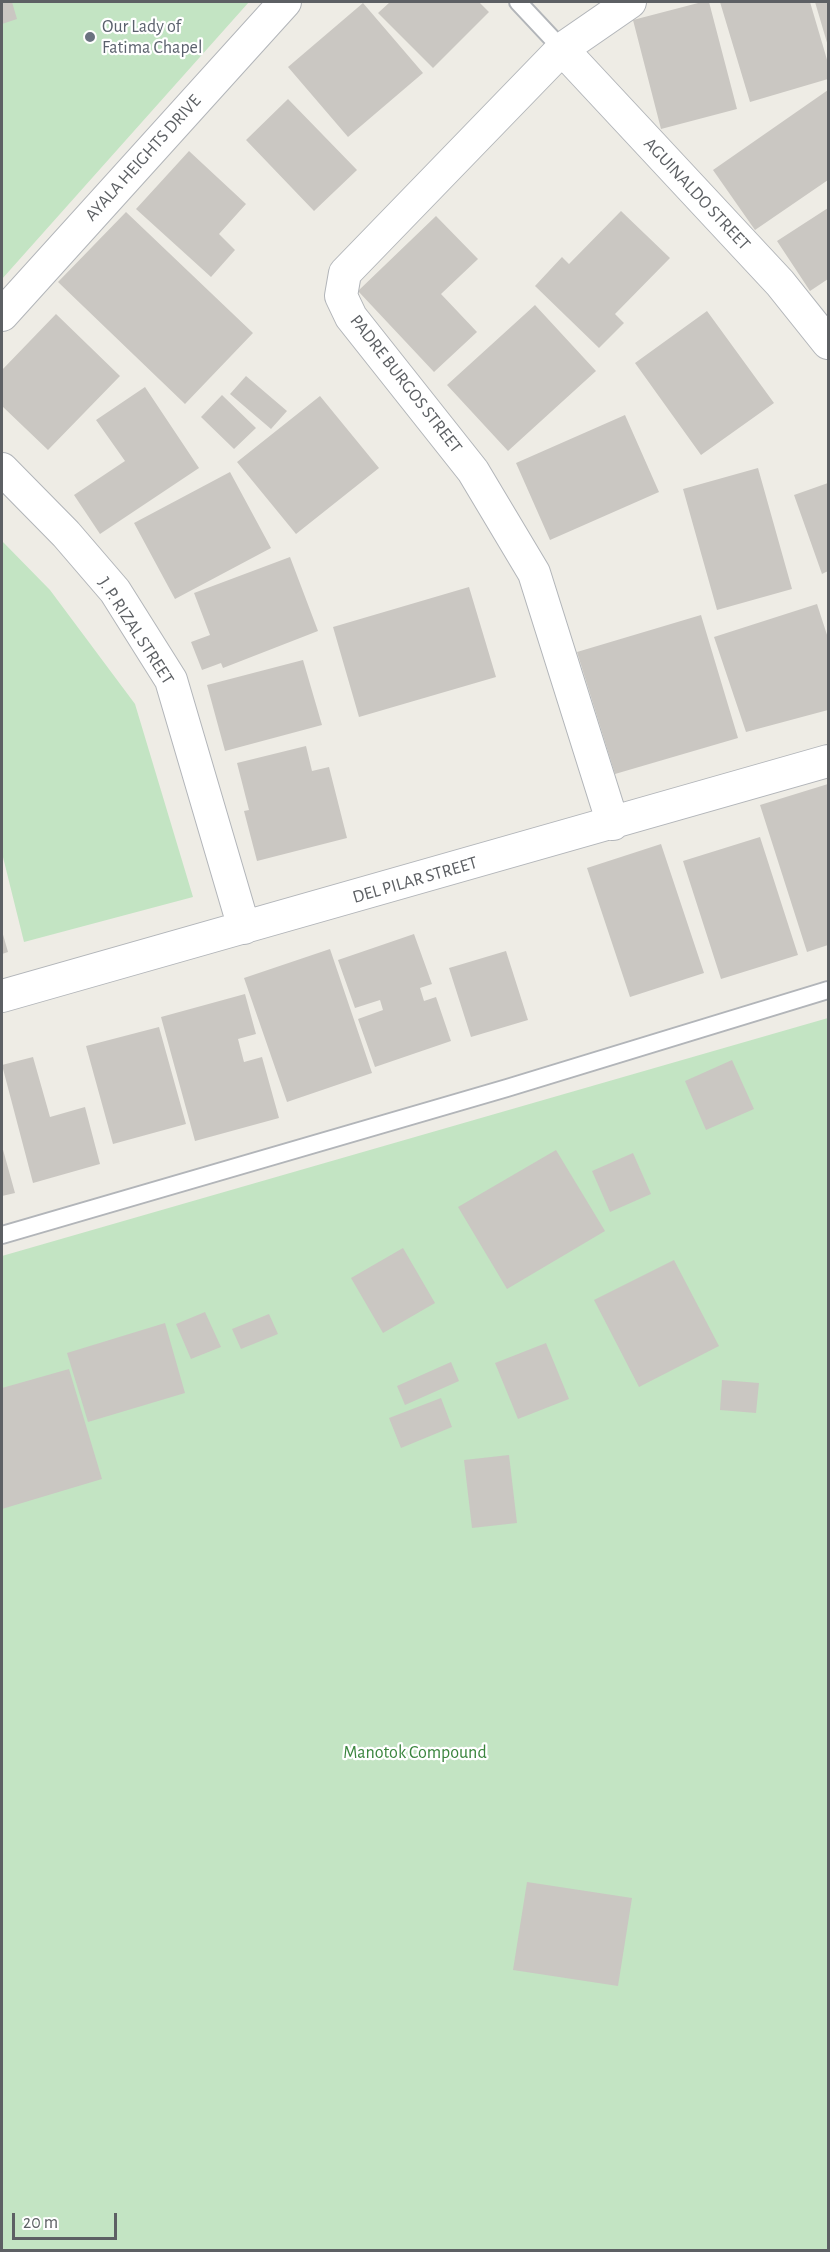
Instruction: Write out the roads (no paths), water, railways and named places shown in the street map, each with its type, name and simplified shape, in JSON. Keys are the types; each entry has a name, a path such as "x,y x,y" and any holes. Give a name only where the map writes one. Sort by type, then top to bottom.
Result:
{"street":[{"name":"AYALA HEIGHTS DRIVE","path":"2,315 285,2"},
{"name":"PADRE BURGOS STREET","path":"613,824 534,573 473,471 444,432 367,340 351,317 341,296 345,273 561,49 630,2"},
{"name":"AGUINALDO STREET","path":"561,49 780,283 828,343"},
{"name":"J. P. RIZAL STREET","path":"2,469 66,534 115,591 171,680 244,928"},
{"name":"DEL PILAR STREET","path":"2,996 828,761"}],"lane":[{"path":"518,2 561,49"},
{"path":"2,1235 507,1088 828,990"}],"place":[{"name":"Our Lady of Fatima Chapel","path":"90,37"}],"park label":[{"name":"Manotok Compound","path":"415,1753"}]}
